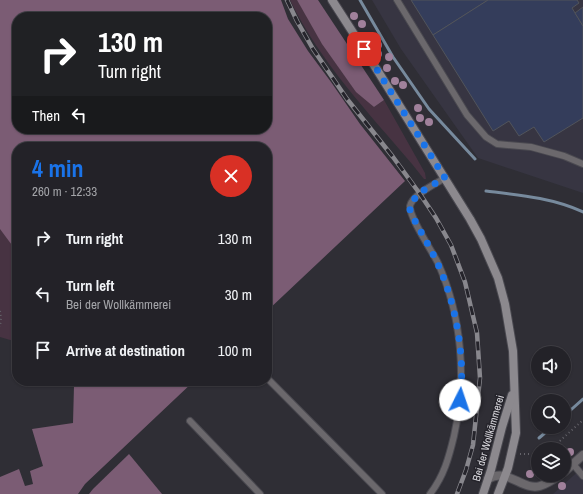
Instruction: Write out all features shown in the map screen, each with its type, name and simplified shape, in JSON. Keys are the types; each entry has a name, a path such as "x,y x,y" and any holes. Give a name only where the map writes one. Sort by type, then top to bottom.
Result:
{"main road":[{"name":"Bei der Wollkämmerei","path":"332,0 482,239 498,278 510,326 513,352 516,433 512,453 498,494"},
{"name":"Bei der Wollkämmerei","path":"483,494 514,389"}],"street":[{"path":"573,464 583,455"},
{"path":"488,479 496,476 505,476 534,486 540,486 547,482"}],"lane":[{"path":"397,0 467,115 486,137 498,144 530,146 564,156 583,164"},
{"path":"430,494 439,483 449,458 457,423 462,389 460,349 457,323 445,279 436,259 415,222 410,211 410,206 420,194 445,178"},
{"path":"272,383 382,494"},
{"path":"190,421 260,494"},
{"path":"573,464 583,476"}],"path":[{"path":"0,311 0,328"},
{"path":"559,442 583,420"}],"shaded area":[{"path":"0,0 281,0 288,19 308,51 360,124 405,181 272,306 272,142 12,142 12,245 0,229"},
{"path":"290,0 297,0 374,107 384,100 425,173 426,179 424,179 362,106 330,65 302,23"},
{"path":"297,0 318,0 384,100 374,107 356,92 322,44"},
{"path":"372,0 583,0 583,193 478,158 401,49"},
{"path":"0,228 12,245 12,341 0,337"},
{"path":"74,386 189,386 85,484 78,494 0,494 0,477 19,469 25,486 33,484 30,471 43,466 32,429 73,423"},
{"path":"129,454 162,494 89,494 93,489"},
{"path":"583,467 583,494 553,494 566,482 571,482 571,478"}],"building":[{"path":"411,0 488,0 433,35"},
{"path":"488,0 577,0 579,3 572,8 583,26 583,118 544,142 534,127 519,136 509,121 493,131 433,35"},
{"path":"583,7 583,26 575,13"}],"waterway":[{"path":"360,0 393,57 429,109 475,159"},
{"path":"486,191 548,200 583,212"},
{"path":"571,410 583,399"},
{"path":"539,438 544,434"}],"railway":[{"path":"287,0 313,49 347,99 393,157 436,218 451,245 465,282 477,333 480,378 473,445 457,494"}],"route":[{"path":"364,49 445,178 415,198 411,203 410,211 445,279 457,323 462,389 460,400"}]}
